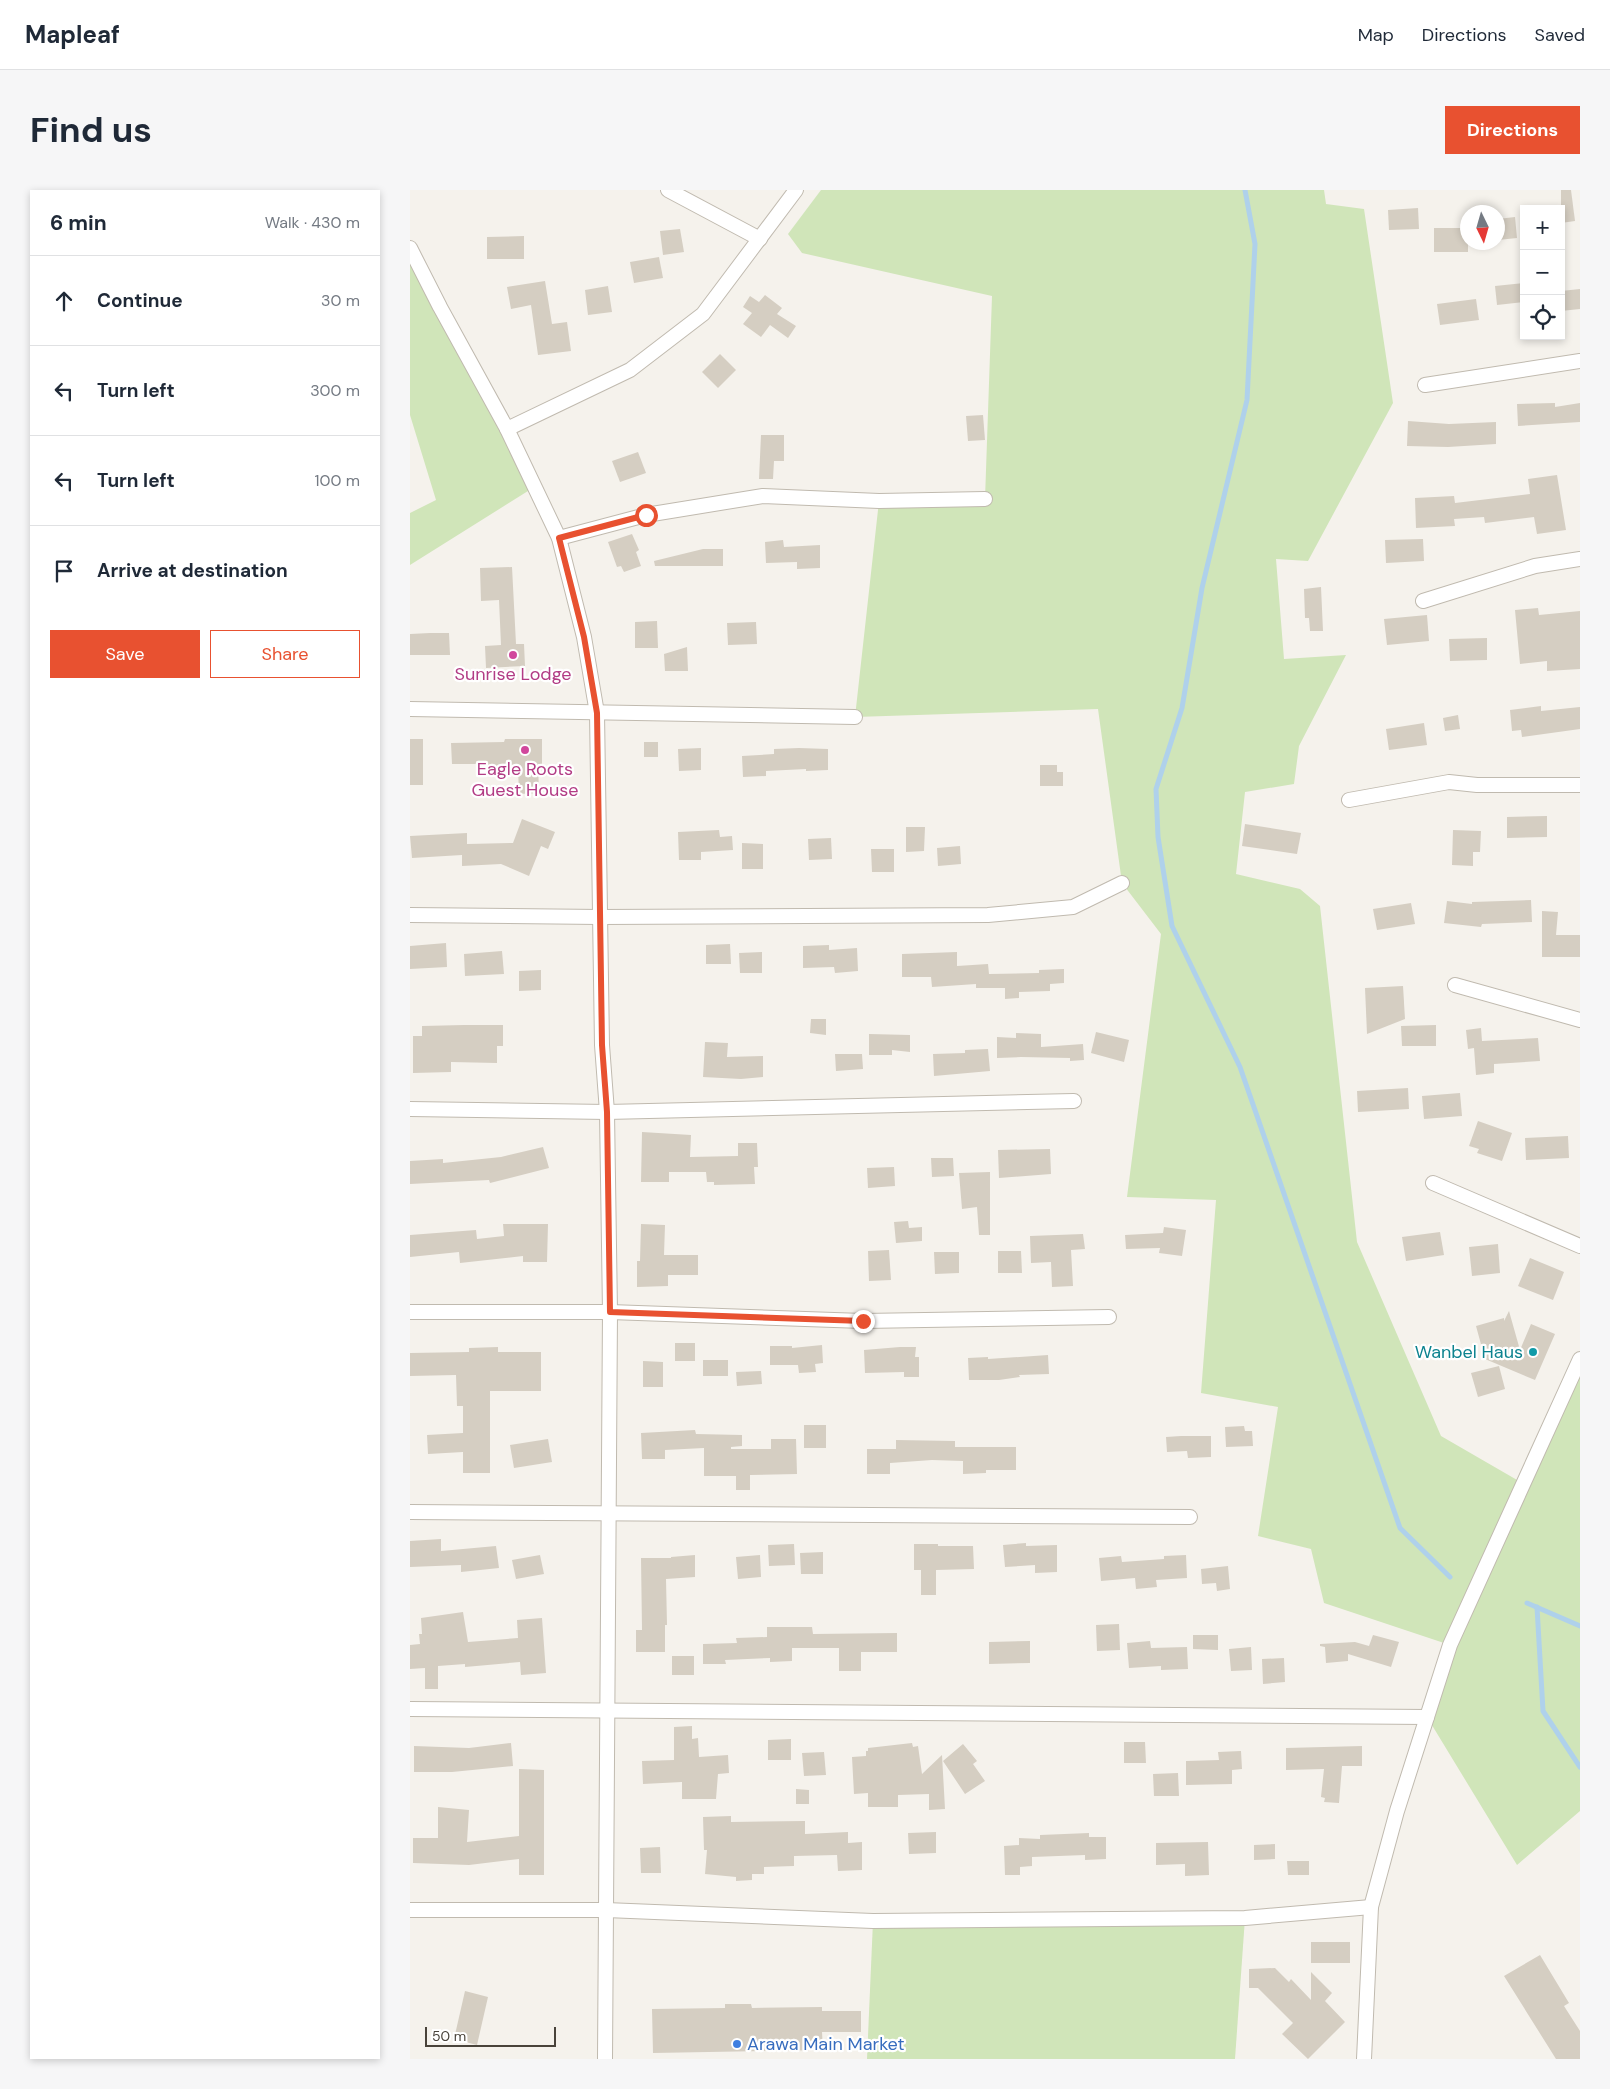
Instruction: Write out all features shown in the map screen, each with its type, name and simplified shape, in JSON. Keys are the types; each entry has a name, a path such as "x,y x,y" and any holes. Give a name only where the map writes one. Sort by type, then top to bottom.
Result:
{"street":[{"path":"668,190 760,239"},
{"path":"507,428 630,370 703,314 796,190"},
{"path":"410,248 507,428 559,538 584,637 597,713 602,1045 607,1112 610,1312 605,2059"},
{"path":"1426,385 1580,361"},
{"path":"559,538 646,515 763,496 879,501 985,499"},
{"path":"1423,601 1534,566 1580,559"},
{"path":"410,709 855,717"},
{"path":"1349,800 1449,782 1476,785 1580,785"},
{"path":"410,915 600,918 988,915 1073,907 1122,883"},
{"path":"1455,985 1580,1020"},
{"path":"410,1109 607,1112 1074,1100"},
{"path":"1433,1183 1580,1246"},
{"path":"410,1312 610,1312 863,1321 1109,1317"},
{"path":"1364,2059 1371,1907 1396,1812 1450,1645 1580,1359"},
{"path":"410,1512 1190,1517"},
{"path":"410,1709 608,1712 1150,1713 1427,1716"},
{"path":"410,1910 606,1910 873,1921 1245,1918 1371,1907"}],"green space":[{"path":"821,190 1324,190 1326,204 1364,209 1393,403 1308,561 1276,559 1284,659 1346,655 1299,746 1294,784 1245,792 1236,874 1300,889 1320,906 1357,1242 1441,1436 1524,1484 1580,1359 1580,1811 1517,1865 1427,1717 1450,1645 1324,1603 1311,1549 1258,1536 1278,1407 1201,1393 1216,1200 1127,1197 1161,934 1122,883 1098,709 855,717 879,501 985,499 992,296 802,253 788,234"},
{"path":"410,248 536,486 410,565 410,513 436,500 410,415"},
{"path":"1245,1918 1235,2059 867,2059 873,1921"}],"building":[{"path":"1561,190 1571,190 1575,221 1565,222 1565,205 1561,205"},
{"path":"1418,208 1419,229 1389,230 1388,210"},
{"path":"1515,217 1517,238 1505,239 1505,218"},
{"path":"1434,228 1460,228 1460,250 1468,250 1468,252 1434,252"},
{"path":"680,229 684,252 663,255 660,231"},
{"path":"524,236 524,259 487,259 487,237"},
{"path":"659,257 663,278 634,283 630,262"},
{"path":"545,281 552,324 567,322 571,351 538,355 531,305 511,309 507,287"},
{"path":"1520,283 1520,302 1497,305 1495,286"},
{"path":"608,286 612,312 588,315 585,290"},
{"path":"1580,289 1580,309 1565,311 1565,291"},
{"path":"765,295 782,308 777,314 796,326 788,338 770,325 761,337 743,324 752,313 743,307 750,296 759,302"},
{"path":"1476,299 1479,320 1440,325 1437,304"},
{"path":"720,354 736,370 718,388 702,372"},
{"path":"1555,403 1555,407 1580,403 1580,422 1518,426 1517,404"},
{"path":"983,415 985,440 968,441 966,416"},
{"path":"1408,421 1449,424 1496,422 1496,444 1448,447 1407,446"},
{"path":"761,435 784,435 784,461 774,461 773,479 759,479"},
{"path":"638,452 646,473 620,482 612,461"},
{"path":"1557,475 1566,530 1537,534 1534,517 1485,523 1484,517 1454,519 1455,526 1416,528 1415,498 1454,496 1455,503 1530,494 1528,479"},
{"path":"632,534 639,550 636,552 641,566 624,572 621,566 617,567 608,542"},
{"path":"1423,539 1424,561 1386,563 1385,540"},
{"path":"783,540 784,547 820,545 820,568 797,569 797,562 766,563 765,542"},
{"path":"703,549 723,549 723,566 655,566 654,561"},
{"path":"512,567 516,644 524,644 525,666 486,668 485,646 501,645 499,600 481,601 480,568"},
{"path":"1321,587 1323,631 1310,631 1309,618 1305,618 1304,589"},
{"path":"1538,608 1539,615 1580,611 1580,669 1547,671 1547,661 1520,664 1515,610"},
{"path":"1427,615 1429,641 1387,645 1384,619"},
{"path":"657,621 658,648 635,648 635,622"},
{"path":"756,622 757,644 728,645 727,623"},
{"path":"449,633 450,655 410,655 410,634"},
{"path":"1487,638 1487,660 1450,661 1449,639"},
{"path":"687,647 688,671 665,671 664,654"},
{"path":"1541,706 1541,711 1580,707 1580,729 1522,737 1521,730 1512,731 1510,710"},
{"path":"1458,715 1460,729 1445,731 1443,718"},
{"path":"1424,723 1427,745 1389,750 1386,729"},
{"path":"410,739 423,739 423,785 410,785"},
{"path":"505,739 542,739 542,764 538,764 539,793 519,794 518,768 476,769 476,764 452,764 451,743 504,742"},
{"path":"644,742 658,742 658,757 644,757"},
{"path":"701,748 701,770 679,771 678,749"},
{"path":"774,749 828,749 828,770 766,771 766,776 743,777 742,756 774,754"},
{"path":"1040,765 1057,765 1057,772 1063,772 1063,786 1040,786"},
{"path":"1547,816 1547,837 1507,838 1507,817"},
{"path":"522,819 555,832 548,849 541,846 529,876 501,864 462,866 462,855 412,858 410,836 467,833 467,844 513,843"},
{"path":"1245,824 1301,833 1297,854 1242,846"},
{"path":"906,827 925,827 924,851 906,852"},
{"path":"719,830 720,837 732,836 733,850 701,852 701,860 679,860 678,832"},
{"path":"1453,830 1481,831 1480,852 1473,852 1473,866 1452,865"},
{"path":"831,838 832,859 809,860 808,839"},
{"path":"742,843 763,844 763,869 742,869"},
{"path":"960,846 961,864 938,866 937,848"},
{"path":"871,849 894,849 894,872 872,872"},
{"path":"1531,900 1532,922 1482,924 1481,927 1444,923 1447,901 1472,904 1472,902"},
{"path":"1411,903 1415,924 1377,930 1373,909"},
{"path":"1542,911 1558,912 1556,935 1580,935 1580,957 1542,957"},
{"path":"446,943 447,967 410,969 410,946"},
{"path":"730,944 731,964 706,964 706,945"},
{"path":"829,945 829,950 857,948 858,971 835,973 834,967 803,968 803,946"},
{"path":"502,951 504,974 465,976 464,954"},
{"path":"762,952 762,973 740,973 739,953"},
{"path":"957,952 957,966 988,964 989,974 1039,973 1039,970 1064,969 1064,983 1050,984 1050,991 1019,992 1019,998 1005,999 1005,988 976,988 976,984 932,987 931,977 902,977 902,954"},
{"path":"541,970 541,990 519,991 519,971"},
{"path":"1403,986 1405,1019 1367,1034 1365,988"},
{"path":"811,1019 826,1019 826,1035 810,1033"},
{"path":"503,1025 503,1046 497,1046 497,1063 451,1062 451,1072 413,1073 413,1036 422,1036 422,1026"},
{"path":"1436,1025 1436,1046 1402,1046 1401,1026"},
{"path":"1481,1028 1482,1041 1538,1038 1540,1061 1494,1064 1494,1073 1476,1075 1474,1048 1468,1049 1466,1030"},
{"path":"1096,1032 1129,1040 1124,1062 1091,1053"},
{"path":"1016,1033 1041,1034 1041,1047 1083,1044 1084,1060 1070,1061 1070,1058 997,1058 997,1037 1016,1038"},
{"path":"869,1034 910,1035 910,1052 892,1050 892,1055 869,1055"},
{"path":"705,1042 728,1043 727,1057 763,1056 763,1077 741,1079 703,1077"},
{"path":"988,1049 990,1071 934,1076 933,1054 965,1053 965,1050"},
{"path":"835,1054 862,1054 863,1069 836,1071"},
{"path":"1408,1088 1409,1109 1358,1112 1357,1091"},
{"path":"1460,1093 1462,1116 1424,1119 1422,1096"},
{"path":"1478,1121 1512,1133 1502,1161 1477,1153 1479,1149 1469,1146"},
{"path":"642,1132 691,1135 690,1157 738,1156 738,1143 757,1143 758,1167 754,1167 755,1184 714,1185 714,1182 707,1182 706,1172 669,1172 669,1182 641,1182"},
{"path":"1568,1136 1569,1158 1526,1160 1525,1138"},
{"path":"543,1147 549,1168 490,1183 489,1180 410,1184 410,1161 443,1159 443,1163 501,1157"},
{"path":"1050,1149 1051,1174 999,1178 998,1150"},
{"path":"931,1158 953,1158 954,1176 932,1177"},
{"path":"894,1167 895,1186 868,1188 867,1168"},
{"path":"990,1172 990,1235 979,1235 977,1207 962,1209 959,1173"},
{"path":"908,1221 909,1228 922,1227 922,1241 896,1243 894,1222"},
{"path":"503,1224 548,1224 547,1262 523,1262 523,1256 460,1263 459,1252 410,1257 410,1235 476,1230 477,1239 504,1236"},
{"path":"641,1224 665,1225 664,1255 698,1255 698,1275 668,1275 668,1286 637,1287 637,1261 640,1261"},
{"path":"1164,1227 1186,1230 1182,1256 1159,1253 1160,1248 1126,1249 1125,1235 1163,1233"},
{"path":"1440,1232 1444,1255 1406,1261 1402,1237"},
{"path":"1083,1234 1085,1249 1071,1250 1073,1286 1052,1287 1051,1262 1031,1263 1030,1236"},
{"path":"1498,1244 1500,1273 1472,1276 1469,1247"},
{"path":"889,1250 891,1280 869,1281 868,1251"},
{"path":"998,1251 1021,1251 1022,1273 998,1273"},
{"path":"934,1252 959,1252 959,1273 935,1274"},
{"path":"1530,1258 1564,1272 1553,1300 1518,1286"},
{"path":"1509,1311 1520,1350 1531,1324 1555,1334 1535,1380 1485,1359 1476,1326 1504,1318 1504,1321"},
{"path":"675,1343 695,1343 695,1361 675,1361"},
{"path":"822,1345 823,1363 815,1364 816,1372 799,1373 798,1365 770,1365 770,1346 792,1346 792,1348"},
{"path":"498,1347 498,1352 541,1352 541,1391 490,1391 490,1473 463,1473 463,1452 428,1454 427,1435 463,1433 463,1406 457,1406 456,1375 410,1376 410,1353 469,1352 469,1348"},
{"path":"916,1347 915,1357 919,1357 919,1377 904,1377 904,1372 865,1373 864,1350"},
{"path":"1048,1355 1049,1374 1019,1375 1020,1377 999,1380 969,1380 968,1358 988,1357 988,1359"},
{"path":"703,1360 728,1360 728,1376 703,1376"},
{"path":"643,1361 663,1362 663,1387 643,1387"},
{"path":"1499,1366 1505,1389 1478,1397 1471,1373"},
{"path":"761,1371 762,1384 737,1386 736,1372"},
{"path":"804,1425 826,1425 826,1448 804,1448"},
{"path":"1244,1426 1245,1431 1252,1431 1253,1446 1226,1447 1225,1427"},
{"path":"695,1430 696,1434 742,1435 742,1446 731,1447 731,1449 771,1449 771,1439 796,1439 797,1474 750,1475 750,1490 736,1490 736,1476 704,1476 704,1448 665,1450 665,1459 642,1459 641,1433"},
{"path":"1211,1436 1211,1457 1188,1458 1187,1451 1167,1452 1166,1437"},
{"path":"548,1439 552,1462 514,1468 510,1445"},
{"path":"896,1440 955,1441 955,1447 1016,1447 1016,1470 986,1470 986,1473 963,1474 963,1461 932,1460 890,1463 890,1474 867,1474 867,1449 896,1449"},
{"path":"441,1539 441,1551 496,1546 499,1568 461,1572 461,1565 410,1567 410,1541"},
{"path":"1026,1543 1026,1546 1057,1545 1057,1572 1035,1573 1035,1565 1005,1567 1003,1545"},
{"path":"794,1544 795,1565 769,1566 768,1545"},
{"path":"914,1544 973,1546 974,1569 936,1570 936,1595 921,1595 921,1570 914,1570"},
{"path":"823,1552 823,1574 801,1574 800,1553"},
{"path":"540,1555 544,1574 516,1579 512,1560"},
{"path":"695,1555 695,1577 666,1579 667,1625 665,1625 665,1652 636,1652 636,1630 642,1630 641,1558 671,1558"},
{"path":"760,1555 761,1577 738,1579 736,1557"},
{"path":"1186,1555 1187,1578 1156,1580 1157,1587 1136,1589 1135,1578 1101,1581 1099,1558 1121,1556 1122,1562 1164,1559 1164,1556"},
{"path":"1228,1566 1230,1589 1217,1591 1216,1583 1202,1584 1201,1569"},
{"path":"463,1612 468,1642 518,1638 517,1620 542,1618 546,1673 521,1675 520,1662 465,1667 465,1664 438,1666 438,1689 425,1689 425,1668 410,1669 410,1645 420,1644 419,1634 422,1634 421,1618"},
{"path":"1119,1624 1120,1650 1097,1651 1096,1625"},
{"path":"767,1627 812,1627 813,1634 897,1633 897,1652 861,1652 861,1671 839,1671 839,1648 792,1648 792,1661 770,1662 770,1658 725,1660 726,1664 703,1664 703,1644 737,1643 736,1638 767,1637"},
{"path":"1193,1635 1218,1635 1218,1650 1193,1649"},
{"path":"1373,1635 1399,1642 1391,1667 1348,1654 1348,1661 1326,1663 1325,1647 1320,1646 1320,1644 1355,1642 1369,1646"},
{"path":"1030,1641 1030,1663 989,1664 989,1642"},
{"path":"1150,1641 1151,1648 1187,1647 1188,1669 1161,1670 1161,1666 1129,1668 1127,1643"},
{"path":"1251,1647 1252,1670 1231,1671 1229,1649"},
{"path":"672,1656 694,1656 694,1675 672,1675"},
{"path":"1284,1658 1285,1682 1263,1684 1262,1659"},
{"path":"692,1726 692,1739 698,1738 699,1757 728,1755 729,1773 718,1774 716,1799 682,1799 682,1782 643,1784 642,1761 674,1760 674,1727"},
{"path":"791,1739 791,1760 768,1760 768,1740"},
{"path":"1124,1742 1145,1742 1146,1763 1124,1763"},
{"path":"511,1743 513,1766 452,1772 414,1772 414,1746 469,1748"},
{"path":"912,1743 913,1747 918,1746 922,1774 942,1755 945,1809 929,1810 929,1794 898,1795 898,1807 868,1807 868,1793 854,1794 852,1757 866,1756 868,1748"},
{"path":"963,1744 977,1761 973,1764 985,1781 965,1794 943,1761"},
{"path":"1362,1746 1362,1766 1342,1766 1339,1803 1324,1802 1325,1798 1321,1797 1324,1769 1286,1770 1286,1748"},
{"path":"1241,1751 1242,1769 1232,1770 1232,1784 1186,1785 1186,1761 1219,1760 1218,1752"},
{"path":"824,1752 826,1775 804,1776 802,1753"},
{"path":"519,1769 544,1770 544,1875 519,1875 519,1859 469,1865 413,1863 413,1838 438,1838 438,1807 469,1810 467,1842 519,1836"},
{"path":"1178,1773 1179,1796 1154,1796 1153,1774"},
{"path":"796,1789 809,1790 809,1804 796,1804"},
{"path":"731,1816 731,1822 805,1821 805,1834 848,1832 848,1843 862,1842 862,1870 838,1871 837,1855 794,1856 794,1866 764,1867 764,1874 752,1874 752,1880 736,1881 736,1877 705,1874 707,1850 704,1850 703,1817"},
{"path":"936,1832 936,1853 909,1854 908,1833"},
{"path":"1089,1833 1089,1837 1106,1837 1106,1859 1085,1860 1085,1855 1032,1857 1032,1866 1020,1867 1020,1875 1005,1875 1004,1846 1019,1845 1019,1838 1040,1839 1040,1835"},
{"path":"1208,1842 1209,1875 1185,1876 1185,1864 1156,1865 1156,1843"},
{"path":"1275,1844 1275,1859 1254,1860 1254,1845"},
{"path":"660,1847 661,1873 641,1873 640,1848"},
{"path":"1287,1861 1309,1861 1309,1875 1288,1875"},
{"path":"1311,1942 1350,1942 1350,1963 1311,1963"},
{"path":"1540,1955 1569,2003 1564,2006 1580,2031 1580,2059 1556,2059 1504,1976"},
{"path":"1275,1968 1289,1982 1291,1979 1311,2000 1311,1972 1332,1993 1325,2001 1345,2022 1308,2059 1282,2034 1293,2023 1258,1988 1249,1988 1249,1969"},
{"path":"465,1991 488,1997 477,2045 454,2039"},
{"path":"725,2004 751,2004 752,2008 822,2007 822,2011 861,2011 861,2032 822,2032 823,2050 653,2053 652,2009 725,2008"}],"waterway":[{"path":"1245,190 1255,244 1247,400 1202,588 1182,708 1156,789 1158,837 1172,926 1240,1067 1400,1528 1450,1577"},
{"path":"1527,1603 1580,1626"},
{"path":"1537,1607 1543,1711 1580,1767"}],"place":[{"name":"Sunrise Lodge","path":"513,655"},
{"name":"Eagle Roots Guest House","path":"525,750"},
{"name":"Wanbel Haus","path":"1533,1352"},
{"name":"Arawa Main Market","path":"737,2044"}],"route":[{"path":"646,515 559,538 584,637 597,713 602,1045 607,1112 610,1312 863,1321"}]}
